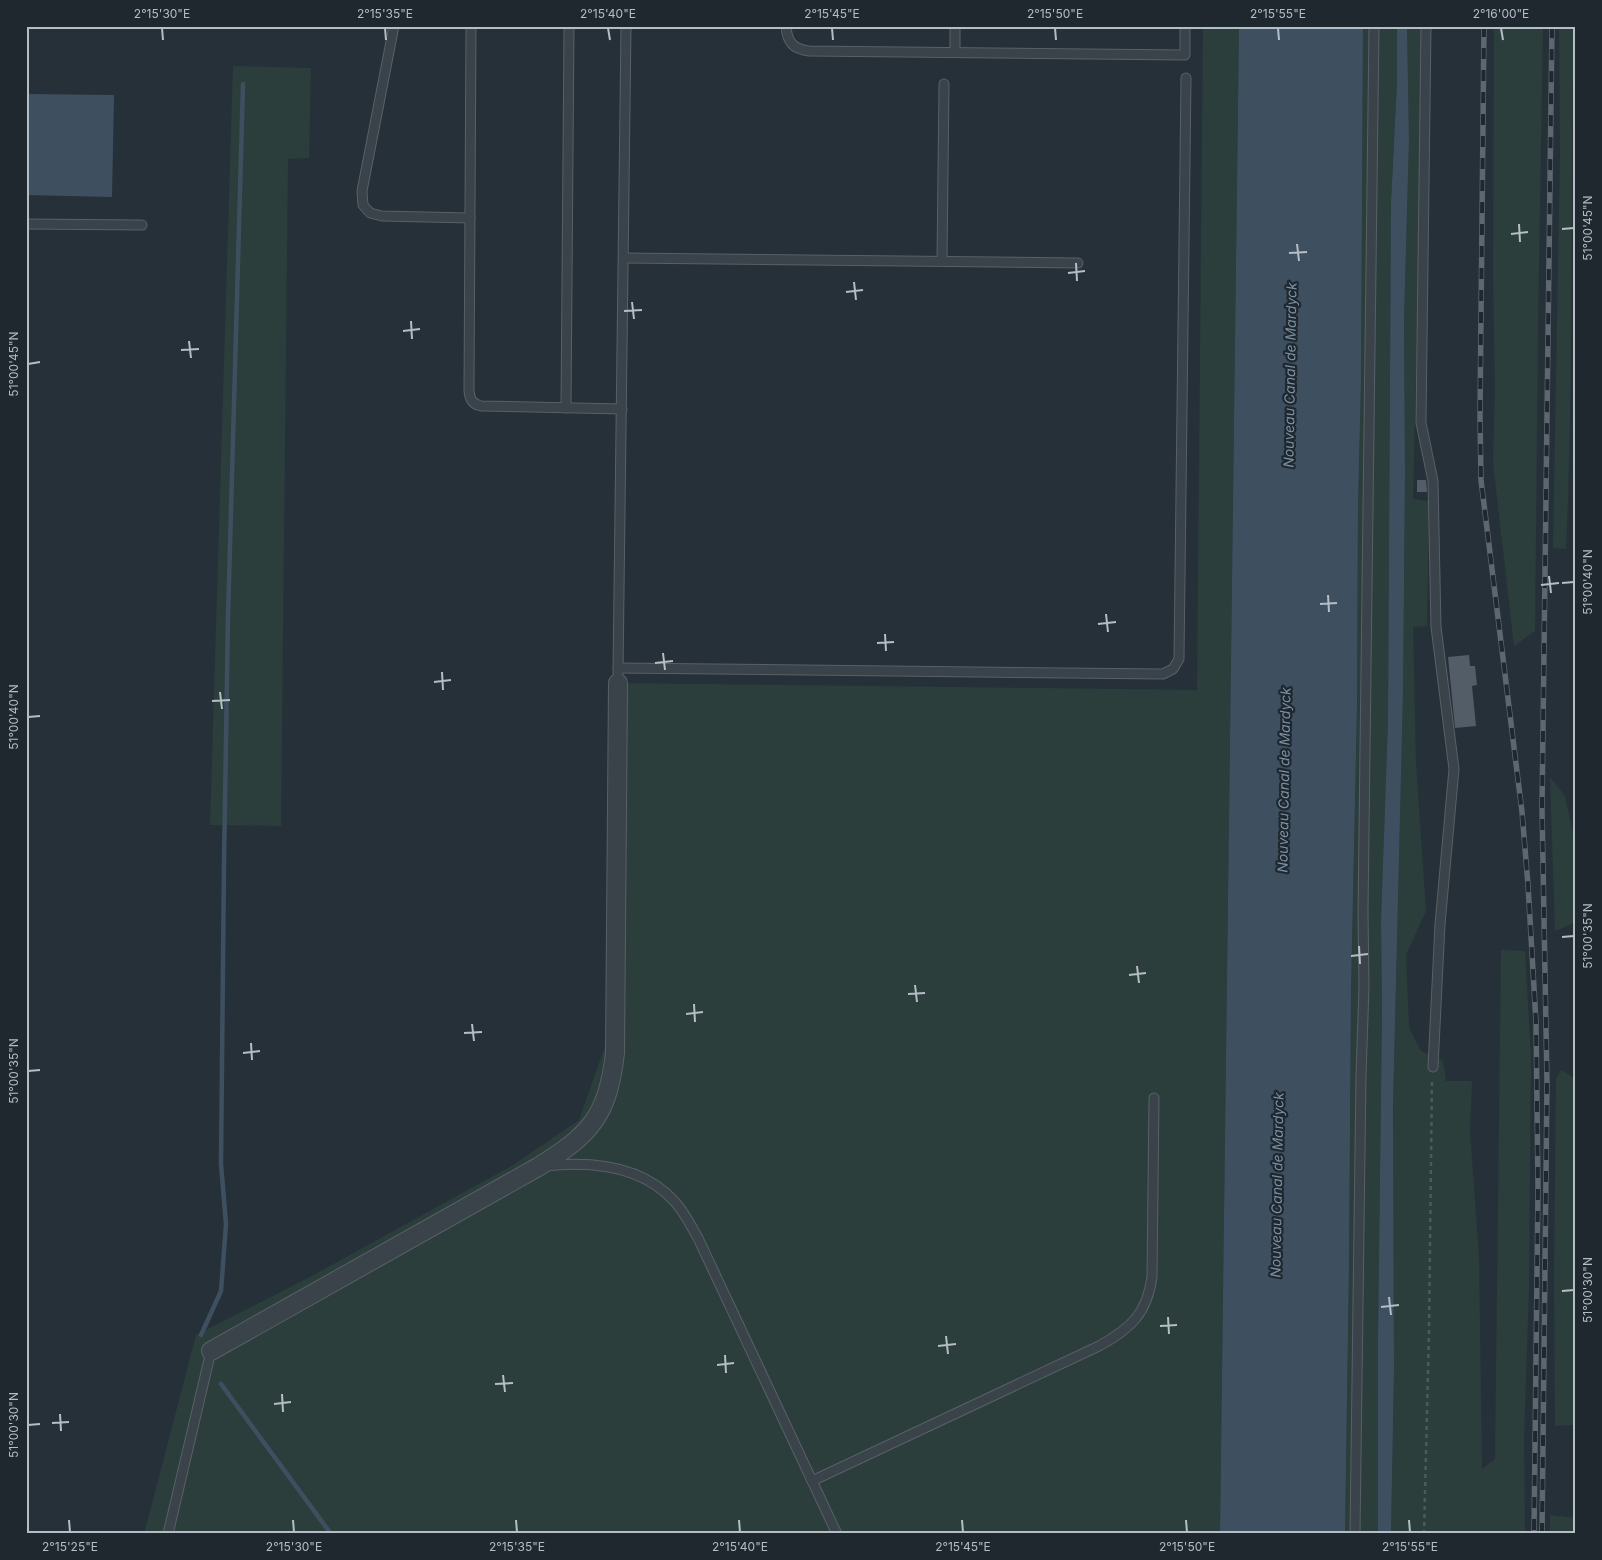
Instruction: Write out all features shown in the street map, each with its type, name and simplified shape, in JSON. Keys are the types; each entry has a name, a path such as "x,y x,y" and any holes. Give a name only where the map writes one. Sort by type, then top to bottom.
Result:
{"street":[{"path":"211,1351 538,1167 574,1143 591,1126 603,1106 612,1077 615,1053 618,676"}],"lane":[{"path":"394,26 362,191 363,205 370,212 382,216 470,218"},
{"path":"471,26 469,391 471,400 476,405 481,406 622,409"},
{"path":"566,408 569,26"},
{"path":"626,26 618,676 1163,674 1173,669 1179,658 1186,78"},
{"path":"786,26 792,46 801,50 1185,55 1185,26"},
{"path":"955,26 955,52"},
{"path":"1355,1534 1361,1075 1364,987 1362,920 1374,26"},
{"path":"1426,26 1421,423 1432,481 1436,627 1454,768 1440,924 1433,1067"},
{"path":"942,261 944,84"},
{"path":"26,224 142,225"},
{"path":"624,258 1078,263"},
{"path":"812,1480 1098,1346 1116,1337 1134,1323 1148,1298 1152,1277 1154,1098"},
{"path":"538,1167 578,1164 610,1167 647,1180 668,1194 684,1214 698,1238 837,1534"},
{"path":"168,1534 211,1351"}],"path":[{"path":"1424,1534 1433,1067"}],"green space":[{"path":"1203,26 1239,26 1220,1534 144,1534 196,1335 308,1278 513,1165 579,1120 606,1043 610,683 1197,690"},
{"path":"1363,26 1397,26 1397,83 1391,202 1388,720 1381,920 1378,1534 1345,1534 1351,992 1361,382"},
{"path":"1407,26 1422,26 1413,499 1429,501 1427,626 1413,627 1416,763 1426,911 1406,955 1409,1028 1421,1051 1443,1061 1446,1081 1472,1081 1470,1132 1479,1255 1482,1469 1495,1459 1501,950 1525,951 1531,1058 1529,1288 1524,1439 1525,1534 1391,1534 1394,1369 1393,1106 1403,693 1404,320 1409,139"},
{"path":"1494,26 1543,26 1535,631 1514,646 1493,463 1495,388 1493,277"},
{"path":"1559,26 1574,26 1571,353 1566,549 1553,548 1560,154"},
{"path":"233,66 311,68 309,158 288,159 281,826 210,825"},
{"path":"1550,777 1565,796 1576,847 1576,918 1572,924 1555,931"},
{"path":"1561,1070 1576,1079 1576,1425 1555,1426 1556,1079"},
{"path":"1550,1515 1576,1518 1576,1534 1550,1534"}],"water":[{"name":"Nouveau Canal de Mardyck","path":"1239,26 1363,26 1361,382 1351,992 1345,1534 1220,1534"},
{"path":"1397,26 1407,26 1409,139 1404,320 1403,693 1393,1106 1394,1369 1391,1534 1378,1534 1381,920 1388,720 1391,202 1397,83"},
{"path":"26,94 114,95 112,197 26,195"}],"building":[{"path":"1417,480 1426,480 1427,492 1417,492"},
{"path":"1469,655 1470,666 1475,666 1477,685 1472,686 1476,726 1455,728 1448,657"}],"waterway":[{"path":"201,1335 221,1291 226,1224 221,1164 224,863 228,617 243,84"},
{"path":"221,1384 331,1534"}],"railway":[{"path":"1484,26 1481,480 1522,812 1536,1022 1538,1187 1534,1534"},
{"path":"1542,1534 1547,1083 1542,808 1552,26"}]}
